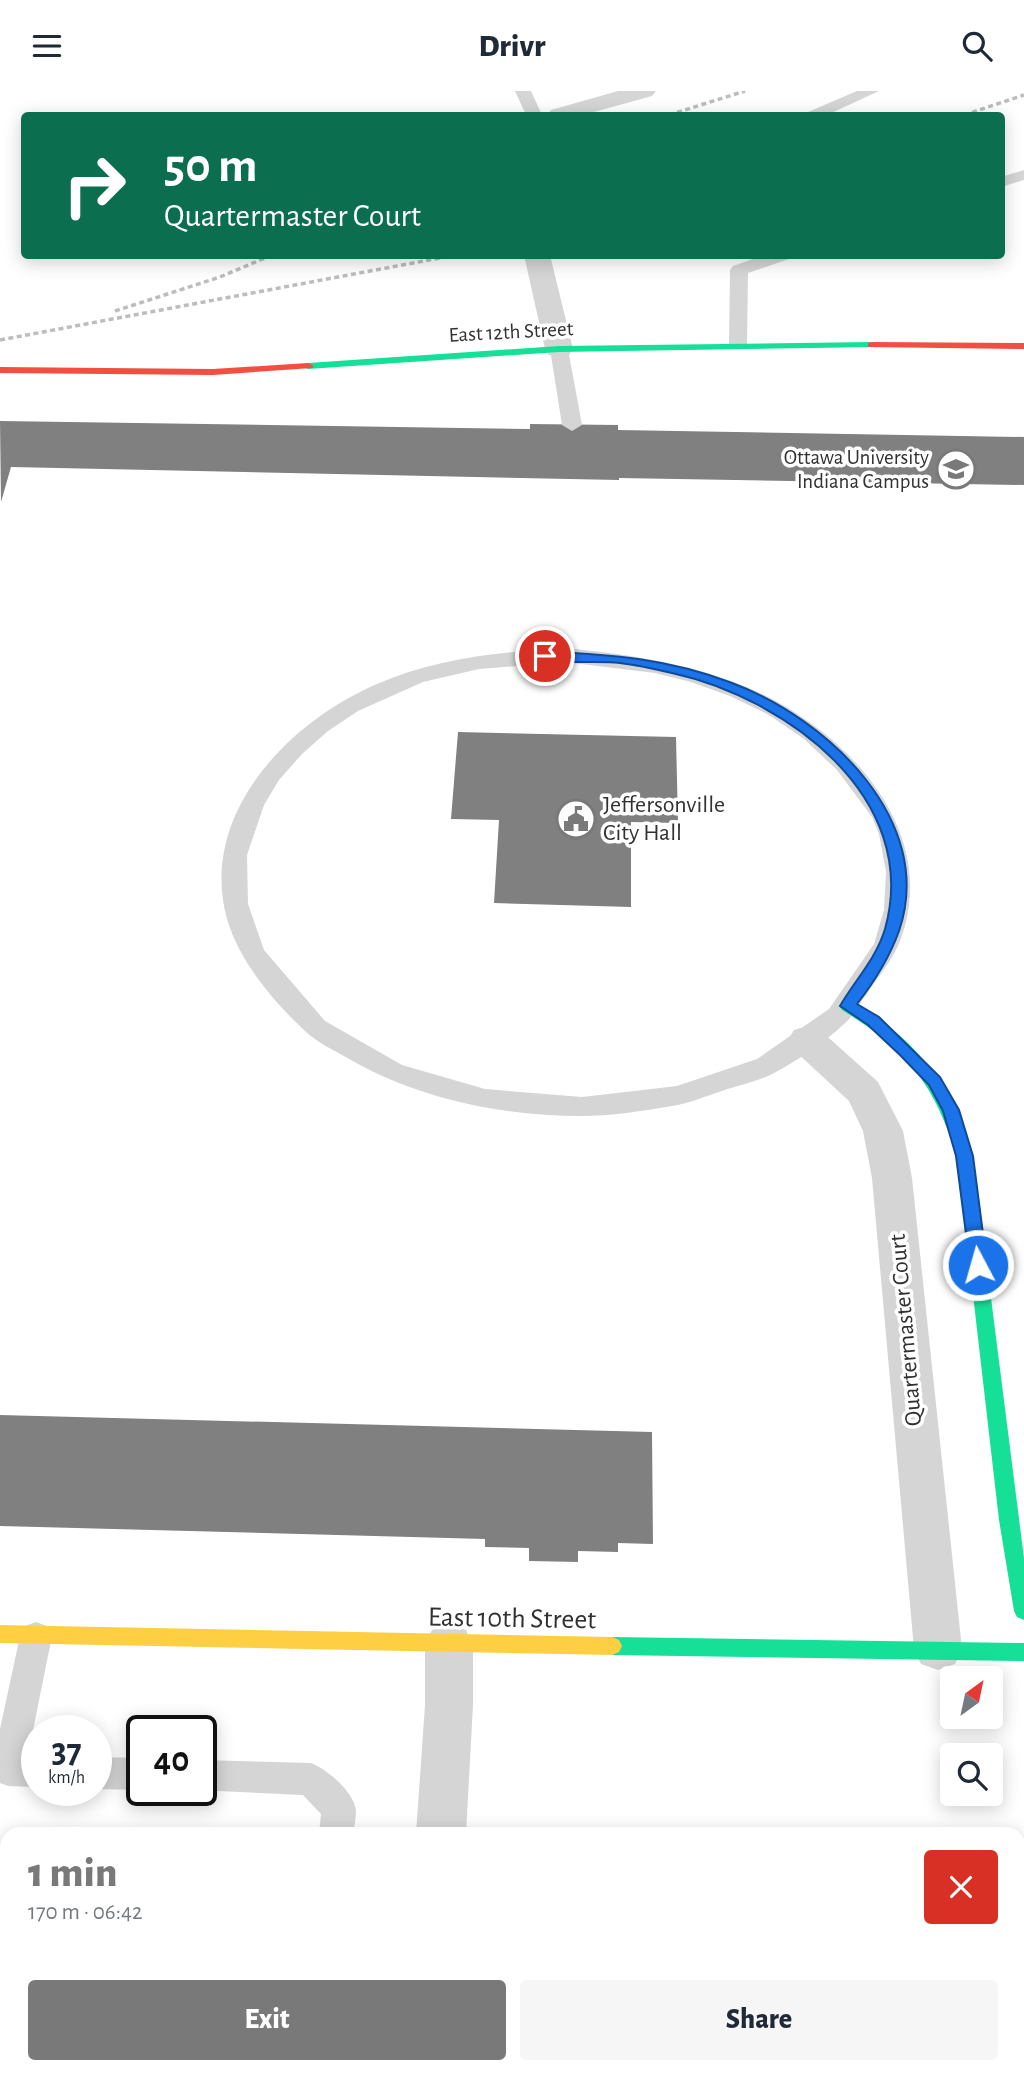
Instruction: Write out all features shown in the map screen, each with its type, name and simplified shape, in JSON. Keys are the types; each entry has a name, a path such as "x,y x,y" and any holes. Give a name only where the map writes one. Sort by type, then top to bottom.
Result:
{"street":[{"path":"570,112 645,91"},
{"path":"538,259 559,349"},
{"name":"East 12th Street","path":"0,370 213,372 559,349 738,345 1024,346"},
{"path":"847,1006 874,1021 934,1081 951,1110 965,1156 1009,1520 1024,1611"},
{"name":"Quartermaster Court","path":"807,1041 864,1092 883,1131 892,1178 938,1649"},
{"name":"East 10th Street","path":"0,1634 449,1645 1024,1652"},
{"path":"441,1827 449,1706 449,1645"}],"lane":[{"path":"523,91 533,112"},
{"path":"821,112 871,91"},
{"path":"1005,181 1024,175"},
{"path":"738,345 739,271 772,259"},
{"path":"559,349 572,425"},
{"path":"565,655 621,659 677,669 729,686 776,709 819,737 853,771 879,808 894,849 899,889 892,929 876,969 847,1006 807,1041 755,1070 693,1093 625,1105 554,1108 507,1103 484,1100 418,1082 358,1056 309,1023 271,983 245,941 233,897 234,853 247,811 271,771 304,737 347,708 383,690 449,668 506,658 565,655"},
{"path":"15,1770 36,1636"},
{"path":"217,1776 311,1779 340,1809 337,1827"}],"building":[{"path":"0,421 530,429 530,424 618,425 618,430 1024,437 1024,485 619,480 11,467 1,502"},
{"name":"Jeffersonville City Hall","path":"458,732 676,737 678,823 631,822 631,907 494,903 499,820 451,819"},
{"path":"0,1415 652,1432 653,1544 618,1543 618,1552 578,1551 578,1562 529,1561 529,1548 485,1547 485,1539 0,1526"}],"railway":[{"path":"678,112 745,91"},
{"path":"973,112 1024,95"},
{"path":"115,311 220,277 263,259"},
{"path":"0,340 435,259"}],"traffic: fast":[{"path":"308,366 559,349 872,345"},
{"path":"847,1006 891,1035 923,1068 947,1107 965,1156 1008,1520 1024,1611"},
{"path":"612,1646 1024,1652"}],"traffic: slow":[{"path":"0,1634 612,1646"}],"traffic: jam":[{"path":"872,345 1024,346"},
{"path":"0,370 213,372 308,366"}],"place":[{"name":"Ottawa University Indiana Campus","path":"956,469"},
{"name":"Jeffersonville City Hall","path":"576,819"}],"route":[{"path":"545,656 621,659 677,669 729,686 776,709 819,737 853,771 879,808 894,849 899,889 892,929 876,969 847,1006 874,1021 906,1051 934,1081 951,1110 965,1156 978,1265"}]}
